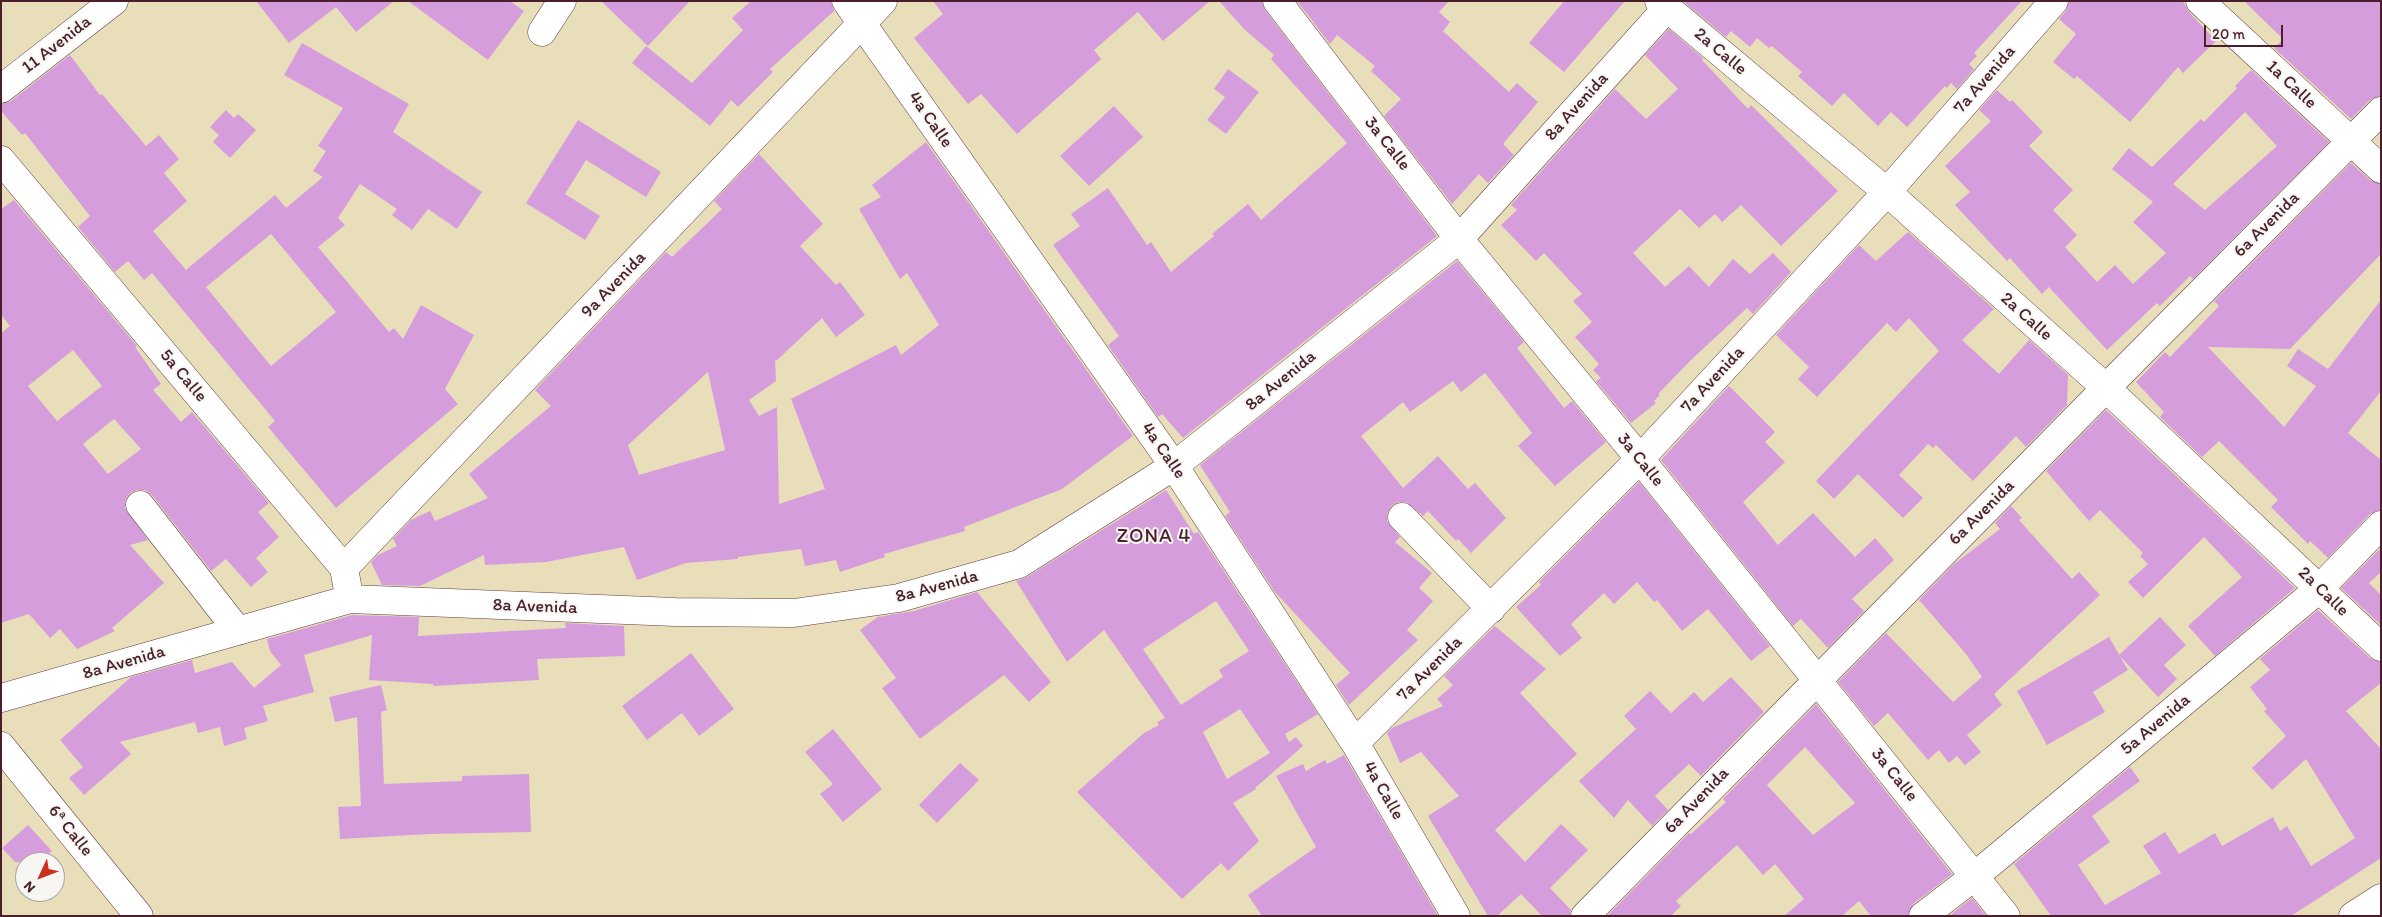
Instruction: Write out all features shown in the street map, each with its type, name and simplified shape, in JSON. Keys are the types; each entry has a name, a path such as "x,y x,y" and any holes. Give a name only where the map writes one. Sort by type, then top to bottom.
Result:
{"street":[{"name":"11 Avenida","path":"1,88 114,1"},
{"path":"542,32 562,1"},
{"name":"4a Calle","path":"846,1 1174,466 1355,743 1456,916"},
{"name":"9a Avenida","path":"344,568 883,1"},
{"name":"3a Calle","path":"1277,1 1459,239 1817,678 2006,916"},
{"name":"7a Avenida","path":"1355,743 1640,459 1887,192 2054,1"},
{"name":"1a Calle","path":"2200,1 2381,169"},
{"name":"8a Avenida","path":"1,698 350,599 675,612 794,613 899,598 1019,564 1174,466 1459,239 1666,3"},
{"name":"2a Calle","path":"1666,3 1887,192 2106,388 2381,647"},
{"name":"6a Avenida","path":"1585,916 1817,678 2350,140 2381,111"},
{"name":"5a Calle","path":"1,160 344,568 350,599"},
{"path":"140,505 238,631"},
{"path":"1402,517 1491,609"},
{"name":"5a Avenida","path":"1923,916 1976,876 2320,588 2381,525"},
{"name":"6ª Calle","path":"1,746 139,916"},
{"path":"2353,916 2381,898"}],"building":[{"path":"256,1 394,1 356,32 336,7 289,43"},
{"path":"408,1 510,1 524,11 488,60"},
{"path":"601,1 690,1 648,46"},
{"path":"751,1 831,1 834,11 770,69 773,72 738,107 731,100 710,126 632,63 646,46 692,83 743,30 732,18"},
{"path":"933,1 1210,1 1163,41 1138,12 1094,50 1101,59 1017,134 981,94 968,104 914,38 943,14"},
{"path":"1219,1 1262,1 1265,10 1437,236 1183,438 1162,414 1158,417 1108,345 1119,336 1053,245 1080,226 1071,214 1108,188 1147,245 1151,242 1171,272 1248,204 1261,220 1347,143 1271,59 1274,55 1244,29"},
{"path":"1297,1 1449,1 1439,12 1450,22 1443,31 1509,92 1517,83 1538,102 1503,144 1514,155 1488,183 1479,174 1452,204 1384,116 1401,99 1371,71 1375,66 1337,35 1330,44"},
{"path":"1564,1 1625,1 1564,72 1529,43"},
{"path":"1687,1 2022,1 1974,53 1977,56 1969,64 1974,69 1957,89 1951,83 1947,88 1945,86 1907,127 1891,112 1878,126 1844,93 1832,106 1798,76 1802,72 1772,46 1769,48 1757,38 1750,47 1731,31 1726,37 1685,3"},
{"path":"2069,1 2183,1 2189,12 2216,41 2183,73 2178,67 2130,122 2077,76 2074,79 2053,62 2076,34 2059,19 2066,11"},
{"path":"2244,1 2381,1 2381,96 2370,100 2351,119 2274,48 2283,39"},
{"path":"1669,29 1703,58 1702,60 1748,109 1751,105 1838,191 1781,246 1741,205 1722,222 1715,214 1699,228 1680,209 1633,253 1665,287 1689,266 1709,287 1733,259 1750,274 1773,253 1791,272 1753,314 1747,308 1692,359 1658,394 1660,395 1654,401 1656,403 1631,423 1596,381 1601,378 1593,370 1599,364 1575,337 1592,322 1573,301 1582,294 1544,253 1536,261 1501,225 1517,210 1511,205 1615,89 1646,119 1678,89 1645,55"},
{"path":"302,43 409,104 393,132 482,192 457,229 428,209 412,230 392,215 397,209 360,184 338,218 345,225 318,247 389,332 394,328 403,339 421,305 474,335 445,389 458,404 336,508 268,427 275,421 152,273 144,280 128,261 115,272 78,227 90,216 25,133 22,135 1,111 1,104 11,101 70,55 100,95 102,94 146,146 159,135 179,159 164,173 187,201 153,231 186,270 275,195 286,208 323,177 313,171 326,151 318,146 343,108 284,75","holes":["271,234 336,312 271,366 206,287"]},
{"path":"1228,69 1259,92 1226,134 1207,120 1225,97 1214,89"},
{"path":"2251,70 2329,142 2193,279 2190,276 2160,306 2157,303 2107,350 2049,287 2042,294 2010,258 2007,261 1955,205 1970,192 1945,166 1991,121 1979,110 1997,90 2010,102 2012,100 2043,132 2029,146 2073,190 2053,210 2077,235 2065,247 2097,282 2115,265 2133,284 2166,253 2133,222 2153,202 2112,169 2129,148 2152,167 2201,119 2204,122 2237,88 2235,86","holes":["2245,112 2277,146 2205,210 2173,184"]},
{"path":"1114,106 1143,137 1089,186 1060,156"},
{"path":"226,110 234,118 238,114 256,130 230,158 213,142 219,135 210,127"},
{"path":"578,120 661,172 646,197 586,160 565,194 600,216 585,240 526,203"},
{"path":"926,142 1133,436 1062,489 964,527 965,531 884,554 885,557 840,572 836,560 805,566 801,549 738,557 738,559 686,563 637,580 624,547 546,562 485,565 484,555 420,586 382,585 371,562 378,555 397,546 393,539 411,520 430,511 435,521 488,498 469,474 551,406 535,390 666,252 672,257 722,209 714,201 759,154 823,224 800,246 836,285 840,282 865,315 836,337 822,318 776,361 775,358 776,381 749,400 759,416 777,407 779,504 825,489 791,399 896,345 901,355 939,325 907,273 900,279 859,209 881,197 872,185","holes":["708,372 725,450 639,475 628,445"]},
{"path":"2351,163 2370,180 2381,184 2381,254 2290,349 2208,347 2284,427 2316,386 2287,366 2298,349 2328,369 2381,300 2381,391 2348,433 2381,460 2381,510 2370,514 2328,558 2310,541 2308,544 2271,507 2278,500 2219,441 2202,457 2160,417 2164,412 2136,382 2165,352 2170,357 2219,306 2214,301"},
{"path":"14,200 137,346 135,347 161,384 153,390 181,422 192,412 269,503 258,512 279,537 256,558 268,572 251,587 226,559 211,571 152,495 145,490 137,490 130,493 126,499 125,508 148,540 130,545 164,583 112,628 115,631 77,649 60,629 50,638 29,614 1,623 1,333 10,326 1,315 1,209","holes":["73,350 102,386 57,421 28,386","114,419 141,449 108,474 83,444"]},
{"path":"1908,232 1994,309 1962,340 1999,374 2029,340 2068,375 2067,405 2026,447 2016,436 1973,481 1936,445 1933,448 1928,444 1899,475 1923,498 1903,518 1858,474 1834,499 1816,481 1939,351 1909,318 1896,332 1887,323 1817,397 1798,379 1809,367 1776,335 1859,245 1876,261"},
{"path":"1457,261 1524,342 1517,348 1564,408 1572,401 1606,442 1555,486 1518,446 1532,433 1485,373 1461,392 1453,381 1410,412 1403,402 1361,436 1403,488 1438,456 1468,489 1475,483 1506,518 1471,553 1458,539 1456,541 1428,511 1423,516 1406,502 1398,502 1391,506 1387,513 1387,521 1400,537 1395,542 1432,573 1419,588 1433,601 1407,630 1418,640 1349,705 1336,685 1350,673 1275,592 1225,516 1230,512 1200,465"},
{"path":"1729,386 1775,432 1765,442 1785,462 1743,502 1778,545 1813,513 1855,557 1875,538 1894,560 1852,599 1864,611 1828,648 1801,619 1793,626 1661,460"},
{"path":"2106,410 2295,588 2215,656 2188,626 2242,577 2204,537 2143,598 2128,582 2148,564 2140,556 2143,553 2100,510 2089,521 2046,471"},
{"path":"1639,482 1770,646 1751,661 1708,609 1682,631 1657,600 1654,602 1637,582 1614,604 1604,593 1571,624 1582,638 1560,656 1516,607 1541,585 1539,582"},
{"path":"1166,490 1194,534 1198,532 1318,714 1285,734 1289,742 1296,737 1303,746 1256,789 1233,803 1259,841 1228,871 1221,863 1182,899 1077,792 1144,733 1159,725 1157,722 1165,718 1104,630 1067,662 1016,581 1027,577","holes":["1216,601 1249,651 1219,670 1223,677 1181,705 1143,649","1240,709 1270,753 1227,779 1203,732"]},
{"path":"2011,506 2022,518 2019,520 2072,579 2079,572 2100,595 1994,694 2002,705 1967,735 1981,752 1965,765 1957,756 1949,763 1939,750 1928,760 1888,713 1874,726 1838,682 1886,633 1953,702 1982,677 1966,654 1919,600 1954,564 2000,529 1995,523"},
{"path":"2381,548 2381,572 2369,583 2381,595 2381,625 2341,588"},
{"path":"977,592 1051,682 1029,702 1004,675 920,739 882,688 896,678 860,630 878,617 914,611"},
{"path":"2318,610 2370,658 2381,662 2381,683 2346,711 2381,749 2381,858 2291,916 2051,916 2014,864 2130,767 2140,781 2092,816 2110,842 2078,865 2105,905 2161,873 2143,846 2165,832 2179,854 2215,833 2222,846 2273,817 2280,831 2287,826 2311,866 2355,838 2306,759 2272,790 2252,768 2286,736 2264,711 2267,709 2250,687 2270,670 2260,659"},
{"path":"352,615 419,617 418,636 566,628 565,623 624,626 625,656 537,659 539,680 433,686 433,684 369,680 372,635 304,655 314,692 263,706 268,721 244,728 247,739 224,746 220,727 198,733 195,722 120,742 131,754 84,795 69,778 83,767 60,740 131,677 192,660 195,673 232,662 254,688 281,665 270,651 267,639"},
{"path":"2160,617 2186,645 2164,665 2177,679 2158,697 2119,655"},
{"path":"1495,626 1546,669 1520,693 1577,754 1495,830 1525,862 1561,824 1588,850 1550,888 1571,910 1570,916 1542,916 1521,894 1497,916 1488,916 1428,816 1459,796 1421,752 1400,763 1387,733 1392,728 1443,706 1437,699 1453,685 1444,676"},
{"path":"2109,637 2128,670 2093,692 2105,712 2047,745 2017,691"},
{"path":"691,653 734,709 699,736 682,713 647,740 622,706"},
{"path":"1731,677 1764,712 1701,776 1689,764 1655,796 1668,810 1652,826 1628,800 1614,818 1579,781 1636,729 1624,716 1650,691 1671,713 1694,692 1703,702"},
{"path":"381,685 387,710 381,712 384,784 462,781 462,776 529,774 531,832 430,834 340,839 338,807 361,806 357,717 335,722 329,697"},
{"path":"1816,704 1952,874 1913,904 1908,916 1871,916 1859,901 1842,916 1784,916 1804,899 1775,864 1763,875 1737,845 1676,901 1681,906 1671,916 1607,916 1689,833 1691,834 1726,802 1723,799","holes":["1805,747 1855,803 1813,835 1767,785"]},
{"path":"833,729 882,789 843,822 820,794 833,784 805,752"},
{"path":"1344,755 1438,916 1262,916 1248,895 1316,847 1276,776 1303,764 1306,771 1325,760 1327,764"},
{"path":"960,763 979,780 937,823 919,805"},
{"path":"28,825 52,851 15,852 15,862 2,848"},
{"path":"1972,898 1986,916 1949,916"}],"district":[{"name":"ZONA 4","path":"1154,537"}]}
